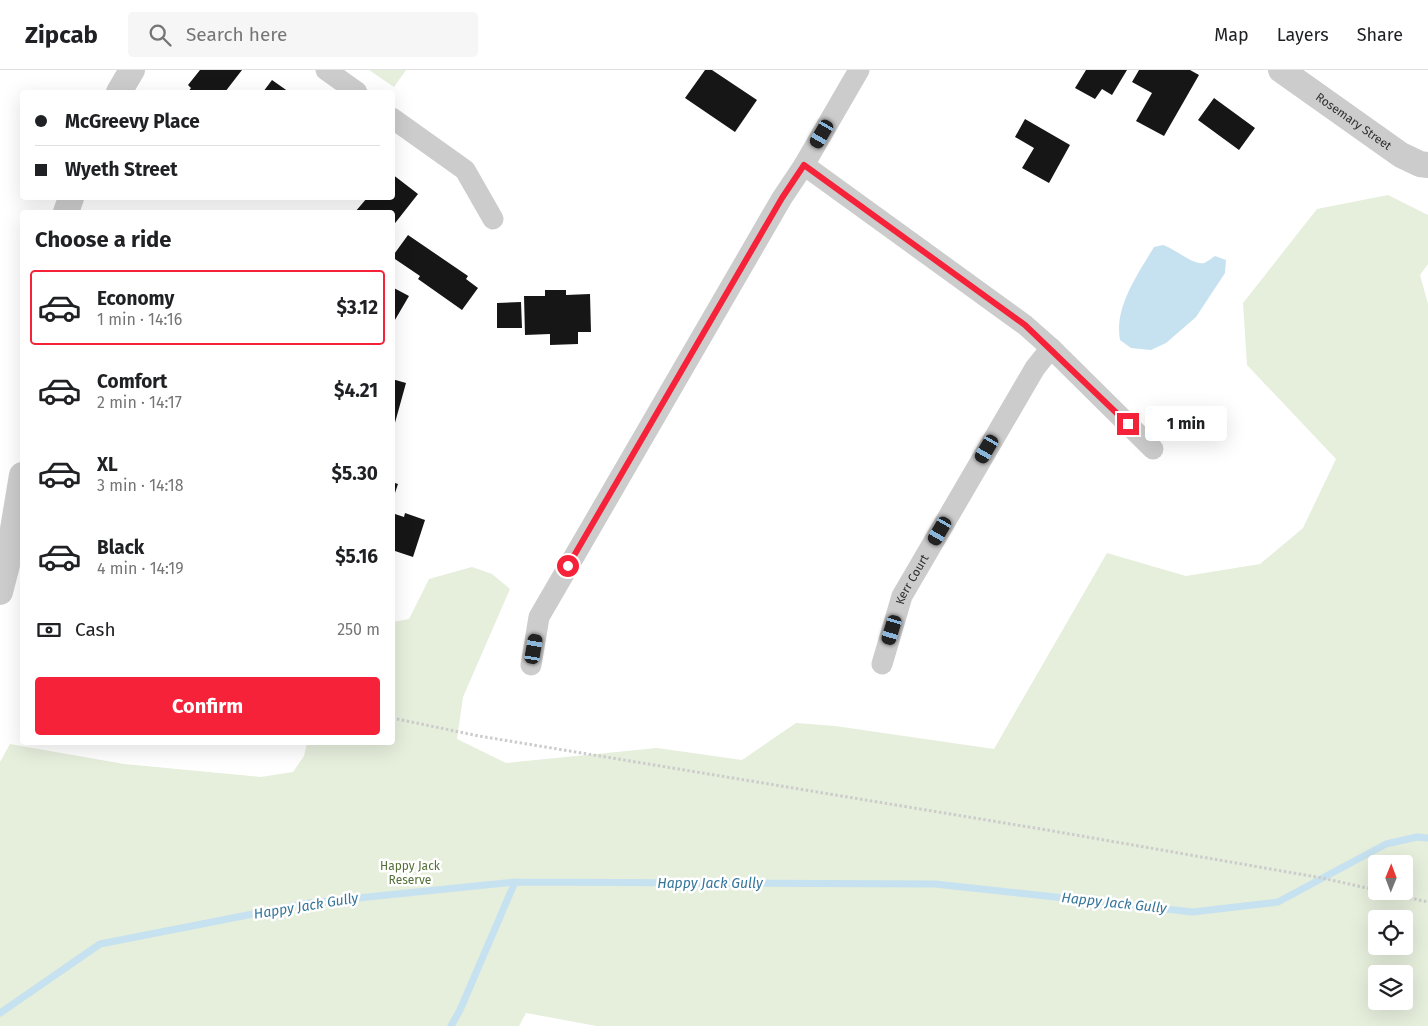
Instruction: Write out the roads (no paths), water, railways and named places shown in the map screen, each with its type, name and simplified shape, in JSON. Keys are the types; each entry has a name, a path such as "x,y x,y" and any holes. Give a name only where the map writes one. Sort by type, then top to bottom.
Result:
{"street":[{"path":"120,90 132,70"},
{"path":"326,70 354,90"},
{"path":"531,666 539,617 777,207 804,165 859,70"},
{"name":"Rosemary Street","path":"1281,70 1401,155 1420,164 1428,165"},
{"path":"395,120 465,170 494,219"},
{"path":"804,165 1025,325 1051,348 1153,449"},
{"name":"Kerr Court","path":"882,664 902,596 1035,368 1051,348"},
{"path":"0,592 7,565 20,486"}],"water":[{"path":"1163,245 1195,262 1205,262 1215,256 1226,260 1225,273 1196,317 1166,343 1151,350 1131,348 1120,340 1119,328 1124,303 1154,247"}],"waterway":[{"name":"Happy Jack Gully","path":"0,1013 100,944 309,903 515,882 935,884 1193,912 1278,902 1386,844 1417,837 1428,838"},
{"path":"451,1026 460,1010 515,882"}],"park label":[{"name":"Happy Jack Reserve","path":"410,873"}]}
